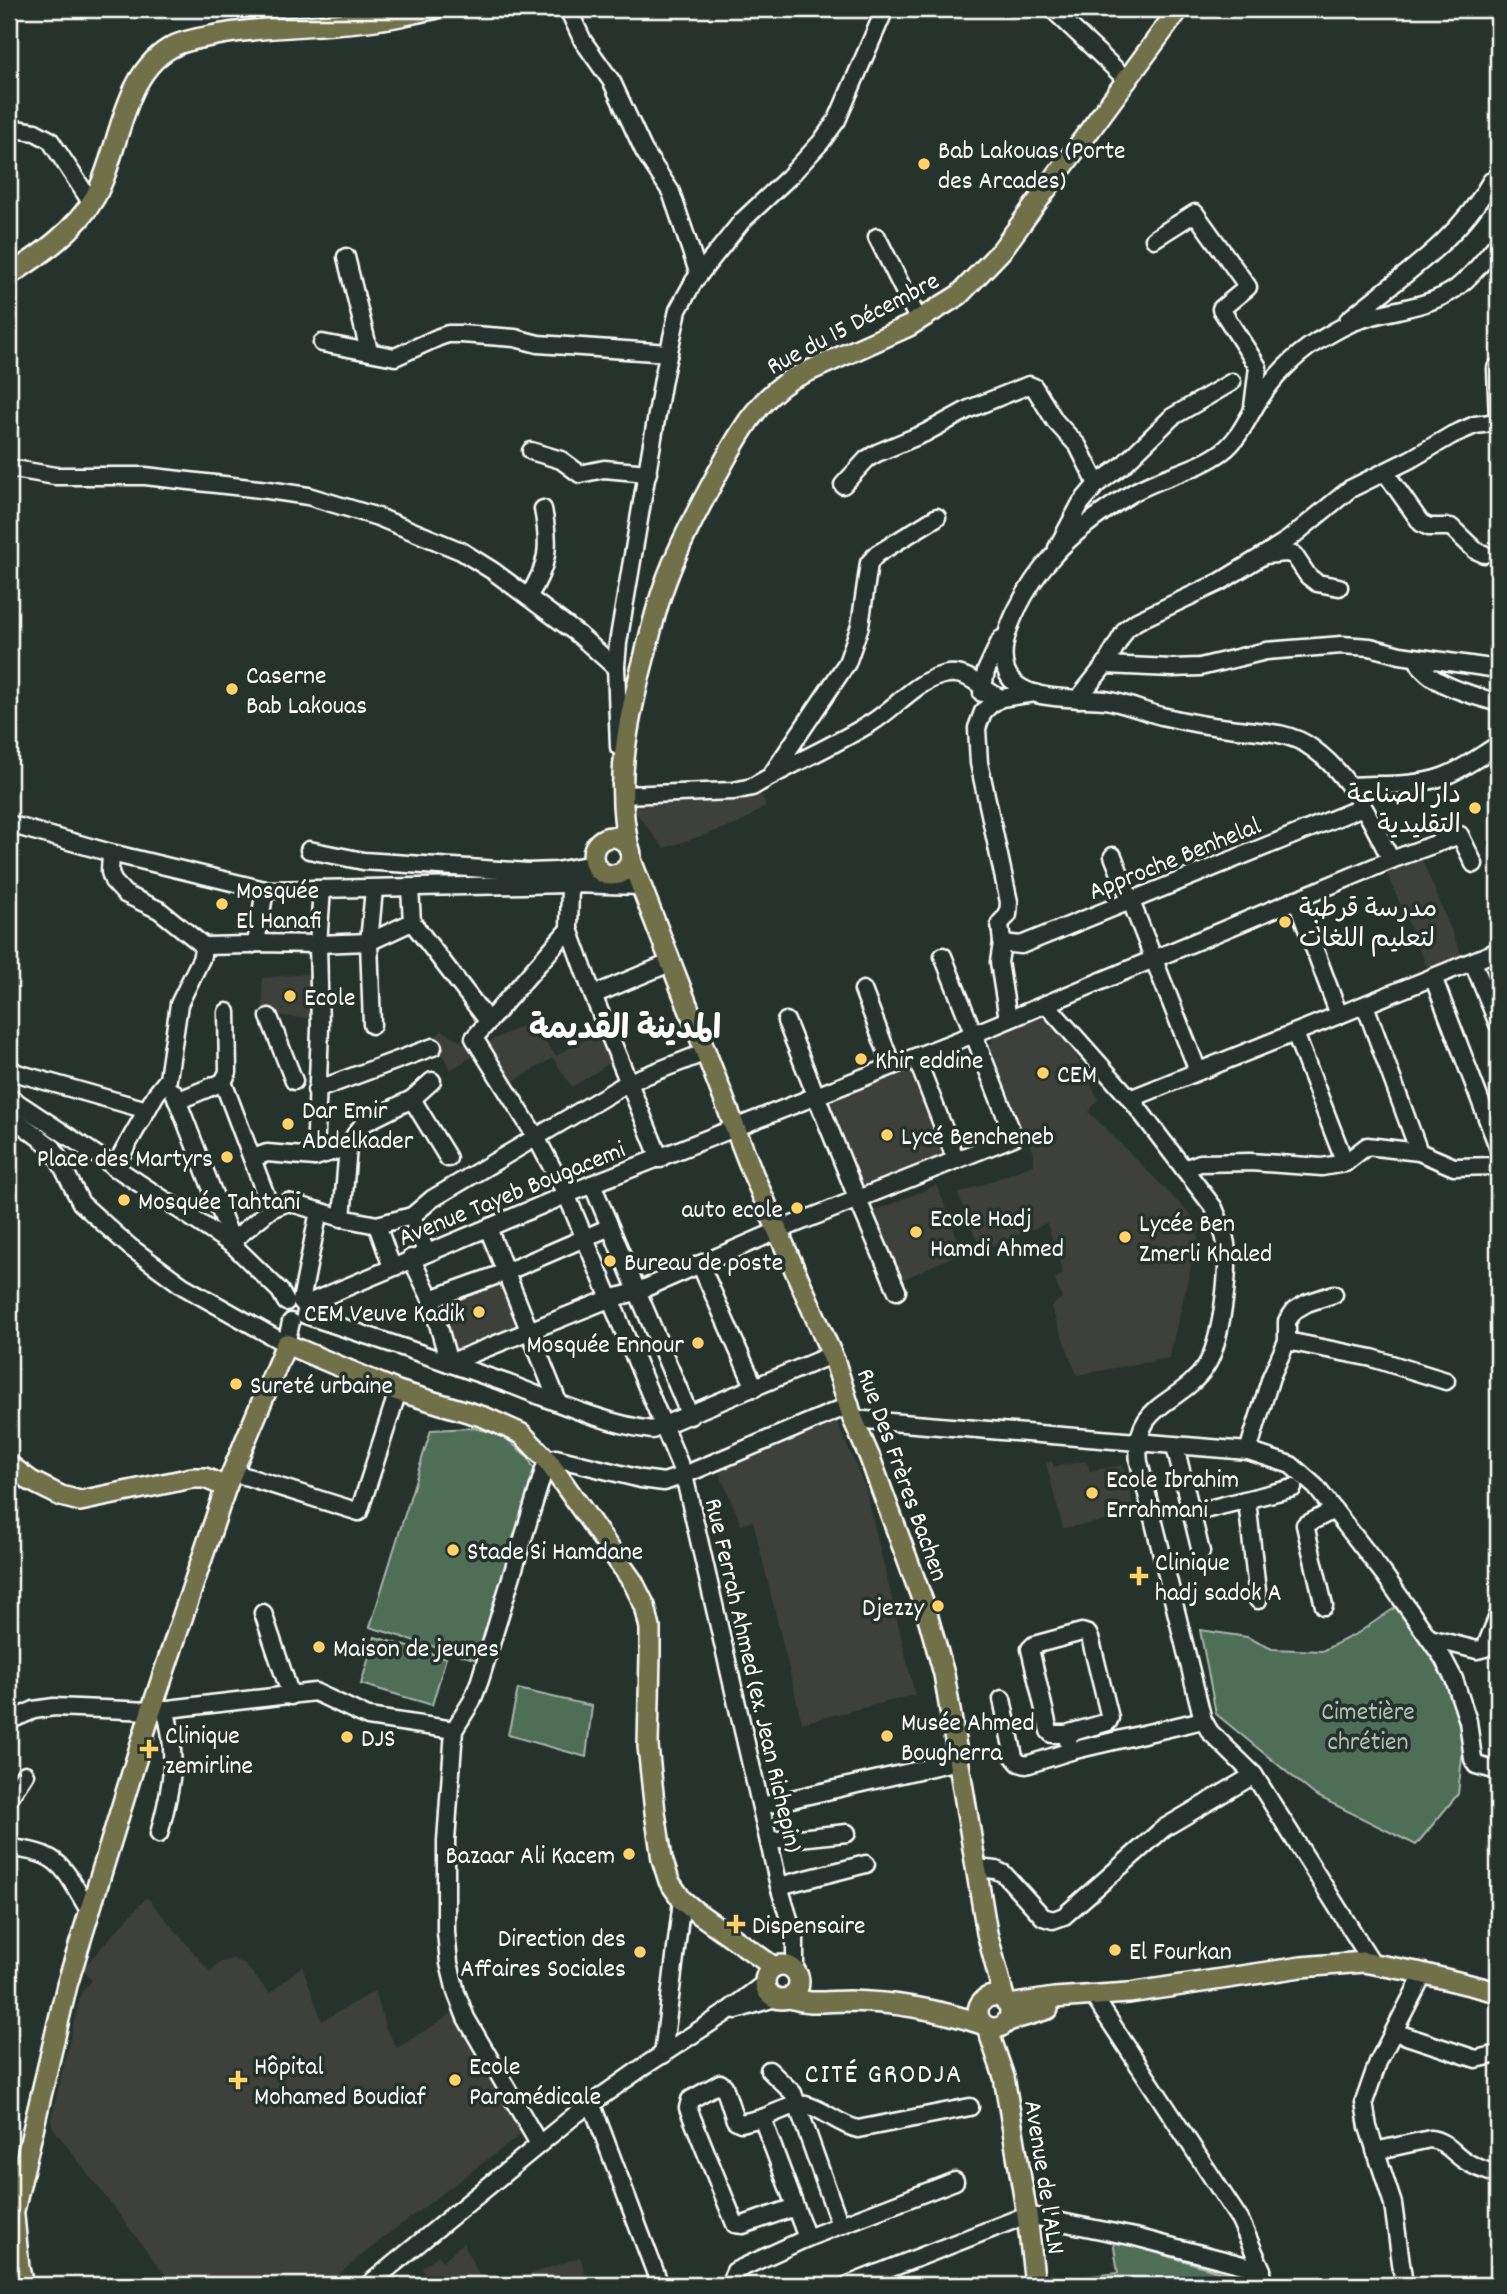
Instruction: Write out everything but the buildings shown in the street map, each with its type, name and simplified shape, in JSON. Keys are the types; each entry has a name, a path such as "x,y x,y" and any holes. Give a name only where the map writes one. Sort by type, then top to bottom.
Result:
{"main road":[{"path":"9,275 64,234 91,202 140,78 154,61 174,46 253,29 434,9"},
{"name":"Rue du 15 Décembre","path":"670,963 630,854 623,820 622,795 625,748 634,698 663,592 689,527 741,430 757,407 774,390 791,379 919,321 959,295 1002,251 1179,9"},
{"path":"596,853 608,838 615,837 626,843 630,854 625,871 614,875 602,872 596,853 622,795"},
{"name":"Rue Des Frères Bachen","path":"670,963 777,1231 831,1355 937,1645 999,2017"},
{"path":"9,2232 67,1984 158,1710 229,1479 286,1344 398,1391 484,1417 522,1434 547,1460 633,1582 645,1606 650,1628 648,1746 654,1812 665,1870 682,1900 737,1941 780,1982 811,2003 849,2001 999,2017 1117,1995 1301,1967 1363,1962 1424,1973 1498,1992"},
{"path":"9,1465 31,1481 61,1496 80,1501 192,1478 229,1479"},
{"name":"Rue Des Frères Bachen","path":"981,2002 986,1977 987,1933"},
{"path":"999,2017 1054,1998 1117,1995"},
{"path":"929,2010 981,2002 992,1996 999,2017"},
{"name":"Avenue de l'ALN","path":"999,2017 1004,2077 1027,2215 1035,2285"},
{"path":"14,2211 13,2256 20,2284"}],"street":[{"path":"568,9 583,41 612,82 644,151 671,192 699,275"},
{"path":"886,9 837,120 789,177 743,222 699,275 678,310 618,643 616,668 622,795 734,791 752,787 873,722 925,682 950,674 964,676 1001,698"},
{"path":"1052,9 1128,81"},
{"path":"9,128 35,132 50,140 91,202"},
{"path":"1331,334 1453,233 1479,202 1491,181"},
{"path":"1154,239 1195,212 1248,287 1221,309 1258,367 1252,412"},
{"path":"877,237 919,321"},
{"path":"1052,557 1083,529 1130,495 1223,452 1239,435 1280,373 1313,344 1352,323 1428,302 1453,290 1471,275 1498,243"},
{"path":"346,257 369,351"},
{"path":"322,343 395,357 448,334 515,338 538,344 669,353"},
{"path":"1078,699 1105,665 1126,629 1137,621 1220,582 1264,555 1289,539 1350,489 1452,435 1475,425 1498,422 1496,368"},
{"path":"1008,1019 999,962 1002,943 1000,922 1008,915 1009,902 979,763 977,728 986,671 1014,615 1052,557 1080,503 1097,484 1123,466 1172,417 1232,382"},
{"path":"843,485 867,459 877,453 925,433 969,409 1029,385 1039,393 1055,421 1078,446 1097,484"},
{"path":"531,451 561,460 580,474 604,469 648,474"},
{"path":"9,468 68,477 145,476 307,496 378,517 461,551 493,571 579,635 616,668"},
{"path":"1385,472 1421,523 1429,527 1451,527 1475,550 1484,554"},
{"path":"528,597 542,577 545,567 547,536 542,509"},
{"path":"771,776 847,663 860,626 872,558 937,517"},
{"path":"1264,555 1294,555 1308,576 1317,583 1339,587"},
{"path":"1014,615 1005,639 1003,661 1007,674 1015,683 1046,697 1104,700 1164,717 1294,738 1312,747 1350,786 1391,860"},
{"path":"1105,665 1200,667 1266,651 1342,645 1370,647 1417,658 1498,669"},
{"path":"1417,658 1421,670 1429,676 1461,691 1498,703"},
{"path":"977,728 983,712 1001,698 1035,693"},
{"path":"1350,786 1420,782 1442,777 1498,745"},
{"name":"Approche Benhelal","path":"1002,943 1021,945 1363,807"},
{"path":"9,824 111,853 265,890 570,884 641,886"},
{"name":"Avenue Tayeb Bougacemi","path":"297,1309 419,1255 974,1034 1391,860 1460,835 1474,864"},
{"path":"309,850 363,861 528,872 556,871 596,853"},
{"path":"111,853 110,872 113,881 125,894 159,910 204,947 256,943 369,942 412,922"},
{"path":"596,853 570,884 569,929 660,1159"},
{"path":"1113,856 1198,1071"},
{"path":"410,888 412,922 488,1021 569,929"},
{"path":"315,1157 320,1028 318,944 322,889"},
{"path":"372,1025 369,942 374,889"},
{"path":"256,943 265,890"},
{"path":"1296,899 1339,1015"},
{"path":"114,1168 156,1094 168,1079 179,1004 204,947"},
{"path":"1130,1099 1498,951"},
{"path":"449,1363 609,1299 636,1292 777,1231 1014,1137 943,956"},
{"path":"1473,962 1498,1024"},
{"path":"593,995 670,963"},
{"path":"1433,977 1498,1147"},
{"path":"863,990 892,1066"},
{"path":"1046,1004 1130,1099 1214,1208 1224,1234 1227,1269 1221,1318 1212,1352 1205,1367 1191,1382 1154,1410 1142,1426 1137,1442 1139,1462 1203,1720 1210,1732 1254,1775 1373,1964"},
{"path":"1365,1005 1419,1152"},
{"path":"177,1101 223,1082 228,1072 227,1012"},
{"path":"269,1017 294,1080"},
{"name":"Rue Ferrah Ahmed (ex. Jean Richepin)","path":"488,1021 474,1038 536,1138 567,1196 684,1475 779,1886 795,1939 780,1982"},
{"path":"786,1021 897,1291"},
{"path":"1295,1033 1345,1163"},
{"path":"316,1090 433,1047"},
{"path":"233,1244 271,1209 288,1202 377,1225 412,1216 432,1199 629,1082 706,1052"},
{"path":"916,1056 956,1160"},
{"path":"9,1068 17,1073 147,1110"},
{"path":"168,1079 233,1244"},
{"path":"342,1217 348,1147 364,1123 412,1099 432,1081"},
{"path":"223,1082 271,1209"},
{"path":"9,1097 233,1244 297,1309 637,1428 652,1430 690,1416 831,1355"},
{"path":"412,1099 448,1158"},
{"path":"9,1115 53,1148 81,1203 130,1247 183,1286 286,1344 297,1309 319,1211"},
{"path":"1184,1169 1200,1163 1250,1162 1322,1167 1345,1163 1367,1146 1419,1152 1454,1167 1498,1166"},
{"path":"253,1158 267,1153 315,1157 348,1147"},
{"path":"592,1184 690,1416"},
{"path":"412,1216 430,1299 449,1363"},
{"path":"377,1225 391,1267"},
{"path":"430,1299 506,1272 610,1227"},
{"path":"488,1228 558,1402"},
{"path":"700,1264 755,1388"},
{"path":"1248,1451 1270,1377 1287,1341 1287,1321 1295,1310 1307,1303 1334,1294"},
{"path":"1287,1341 1372,1358 1446,1381"},
{"path":"229,1479 359,1512 398,1391"},
{"path":"539,2144 466,2018 449,1964 446,1932 446,1841 454,1730 480,1680 547,1460 556,1458 664,1482 851,1412 1175,1446 1248,1451 1291,1465 1316,1487 1383,1573 1429,1638 1454,1679 1468,1721 1476,1765 1498,1771"},
{"path":"1175,1446 1201,1552"},
{"path":"1192,1513 1293,1488"},
{"path":"1247,1500 1258,1600"},
{"path":"1324,1606 1305,1525 1334,1510"},
{"path":"263,1613 291,1696"},
{"path":"1429,1638 1477,1650 1485,1648 1491,1639 1498,1616"},
{"path":"1082,1632 1087,1634 1091,1641 1110,1718 1108,1722 1066,1734 1052,1734 1049,1731 1030,1649 1034,1645 1082,1632"},
{"path":"9,1721 34,1710 54,1707 158,1710 315,1692 368,1717 454,1730"},
{"path":"1002,1699 1014,1757 1019,1763 1026,1765 1071,1751 1203,1720"},
{"path":"158,1710 171,1728 174,1756 171,1790 159,1834"},
{"path":"1066,1734 1071,1751"},
{"path":"761,1806 958,1762"},
{"path":"9,1798 25,1774"},
{"path":"976,1868 996,1870 1004,1874 1043,1917 1053,1920 1063,1916 1164,1828 1254,1775"},
{"path":"769,1841 847,1833"},
{"path":"9,1848 49,1856 61,1864 90,1912"},
{"path":"779,1886 866,1864"},
{"path":"663,2055 682,1900"},
{"path":"1404,2285 1393,2204 1375,2151 1364,2102 1378,2062 1424,1973"},
{"path":"370,2285 539,2144 663,2055 724,2014 780,1982"},
{"path":"1096,2000 1240,2220 1262,2277"},
{"path":"1394,2032 1476,2059 1498,2054"},
{"path":"769,2070 789,2088 840,2225"},
{"path":"795,2207 743,2225 735,2224 688,2108 690,2100 720,2083 724,2086 736,2120 741,2123 807,2105 846,2126 858,2129 970,2108"},
{"path":"592,2105 660,2285"},
{"path":"762,2118 807,2238"},
{"path":"1375,2151 1430,2139 1437,2140 1448,2145 1464,2161 1498,2175"},
{"path":"729,2285 736,2271 807,2238 955,2182"},
{"path":"848,2285 1027,2215 1135,2237 1262,2277"}],"shaded area":[{"path":"762,795 766,806 738,824 664,848 633,809 641,799"},
{"path":"1421,857 1462,956 1428,970 1387,873"},
{"name":"Ecole","path":"317,973 315,1019 263,1014 262,978"},
{"name":"Lycée Ben Zmerli Khaled","path":"1042,1009 1064,1041 1071,1044 1098,1099 1089,1112 1201,1225 1169,1358 1077,1375 1051,1307 1062,1298 1055,1279 1063,1273 1047,1223 981,1250 958,1194 1033,1165 1033,1149 990,1046 996,1028"},
{"path":"530,1022 556,1056 601,1028 618,1058 572,1087 553,1058 502,1088 479,1053 450,1070 437,1042 437,1036 442,1030 467,1045 480,1046"},
{"name":"Lycé Bencheneb","path":"912,1067 951,1168 862,1202 823,1102"},
{"name":"Ecole Hadj Hamdi Ahmed","path":"937,1185 962,1252 900,1281 870,1213"},
{"name":"CEM Veuve Kadik","path":"505,1275 523,1322 453,1350 434,1302"},
{"path":"837,1422 865,1487 915,1695 802,1723 753,1521 741,1525 718,1469"},
{"name":"Ecole Ibrahim Errahmani","path":"1086,1461 1090,1471 1123,1465 1136,1516 1063,1528 1046,1463 1052,1462 1054,1467"},
{"name":"Hôpital Mohamed Boudiaf","path":"147,1897 210,1972 221,1962 233,1959 243,1963 270,1993 302,1966 322,2021 375,1991 386,2029 397,2048 453,2013 522,2126 520,2135 383,2238 326,2285 173,2285 53,2128 51,2119 81,1993 92,1980 82,1969"},
{"path":"463,2243 484,2285 412,2285 425,2274 422,2268 438,2255 443,2261"},
{"path":"580,2257 589,2285 499,2285"}],"green space":[{"name":"Stade Si Hamdane","path":"474,1428 502,1435 528,1457 536,1473 477,1660 370,1627 431,1430"},
{"name":"Cimetière chrétien","path":"1396,1607 1444,1673 1464,1739 1458,1794 1416,1845 1315,1795 1216,1714 1200,1630 1247,1637 1272,1649 1322,1651 1358,1633"},
{"path":"375,1637 446,1658 432,1705 361,1684"},
{"path":"518,1689 592,1706 586,1757 508,1735"},
{"path":"1113,2240 1229,2274 1230,2285 1083,2285 1083,2277 1118,2273"}],"place":[{"name":"Bab Lakouas (Porte des Arcades)","path":"924,164"},
{"name":"Caserne Bab Lakouas","path":"232,689"},
{"name":"دار الصناعة التقليدية","path":"1475,808"},
{"name":"Mosquée El Hanafi","path":"222,904"},
{"name":"مدرسة قرطبة لتعليم اللغات","path":"1285,922"},
{"name":"Ecole","path":"290,996"},
{"name":"Khir eddine","path":"861,1059"},
{"name":"CEM","path":"1043,1073"},
{"name":"Dar Emir Abdelkader","path":"288,1124"},
{"name":"Lycé Bencheneb","path":"887,1135"},
{"name":"Place des Martyrs","path":"227,1157"},
{"name":"Mosquée Tahtani","path":"124,1200"},
{"name":"auto ecole","path":"797,1208"},
{"name":"Ecole Hadj Hamdi Ahmed","path":"916,1232"},
{"name":"Lycée Ben Zmerli Khaled","path":"1125,1237"},
{"name":"Bureau de poste","path":"610,1261"},
{"name":"CEM Veuve Kadik","path":"479,1312"},
{"name":"Mosquée Ennour","path":"698,1343"},
{"name":"Sureté urbaine","path":"236,1384"},
{"name":"Ecole Ibrahim Errahmani","path":"1092,1493"},
{"name":"Stade Si Hamdane","path":"453,1550"},
{"name":"Clinique hadj sadok A","path":"1139,1576"},
{"name":"Djezzy","path":"938,1606"},
{"name":"Maison de jeunes","path":"319,1647"},
{"name":"Musée Ahmed Bougherra","path":"887,1736"},
{"name":"DJS","path":"347,1737"},
{"name":"Clinique zemirline","path":"149,1749"},
{"name":"Bazaar Ali Kacem","path":"629,1854"},
{"name":"Dispensaire","path":"736,1924"},
{"name":"El Fourkan","path":"1115,1950"},
{"name":"Direction des Affaires Sociales","path":"640,1952"},
{"name":"Hôpital Mohamed Boudiaf","path":"238,2080"},
{"name":"Ecole Paramédicale","path":"455,2080"}],"district":[{"name":"المدينة القديمة","path":"625,1026"},
{"name":"CITÉ GRODJA","path":"884,2072"}]}
